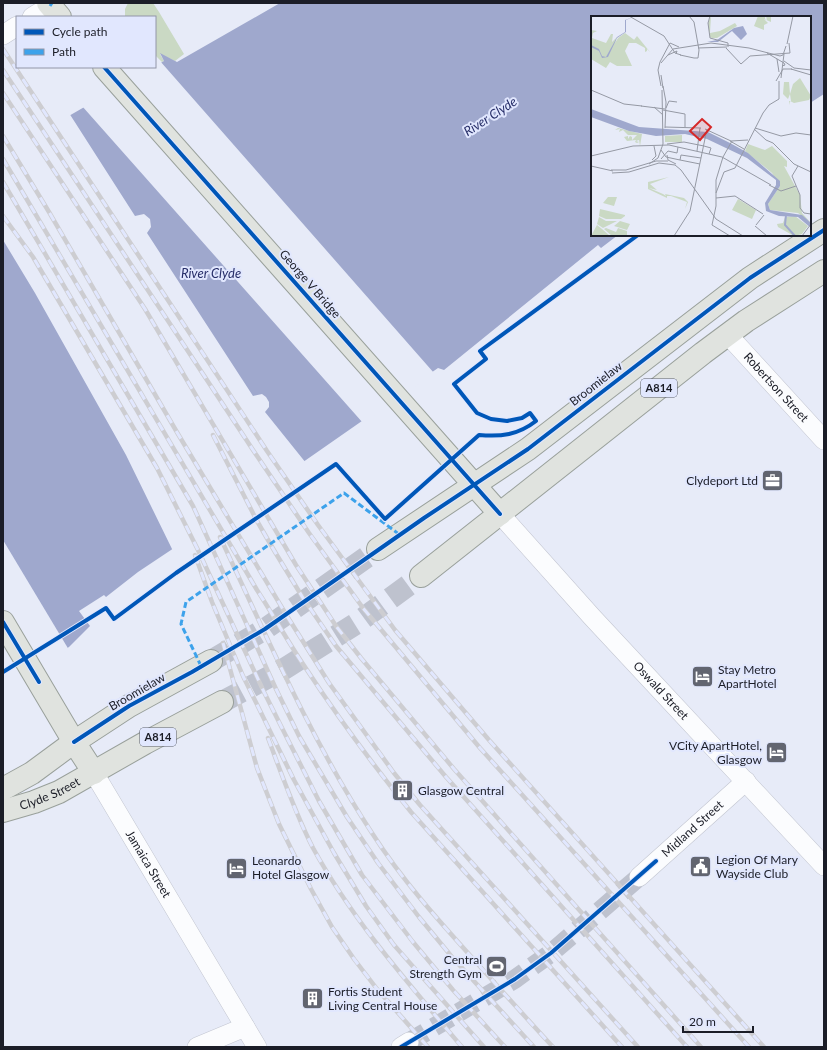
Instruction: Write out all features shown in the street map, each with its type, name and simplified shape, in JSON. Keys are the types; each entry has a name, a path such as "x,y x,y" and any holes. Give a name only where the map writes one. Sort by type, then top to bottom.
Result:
{"main road":[{"name":"George V Bridge","path":"105,68 500,514"},
{"name":"Broomielaw","path":"378,549 528,449 750,278 824,230"},
{"name":"A814","path":"421,576 703,353 746,321 824,270"},
{"name":"Jamaica Street","path":"3,622 94,773"},
{"name":"Broomielaw","path":"74,742 129,706 210,661"},
{"name":"A814","path":"94,773 222,702"},
{"name":"Clyde Street","path":"3,789 32,773 74,742"},
{"name":"Clyde Street","path":"3,811 34,802 59,792 94,773"}],"street":[{"path":"34,16 53,8"},
{"path":"3,35 16,27"},
{"name":"Robertson Street","path":"728,335 824,440"},
{"name":"Oswald Street","path":"500,514 592,617 824,866"},
{"name":"Jamaica Street","path":"94,773 257,1047"},
{"name":"Midland Street","path":"639,878 746,781"},
{"path":"197,1047 245,1027"}],"green space":[{"path":"128,3 153,3 184,54 175,61 160,54 164,61 162,62 156,56 156,16 125,16 125,9"}],"water":[{"name":"River Clyde","path":"280,3 824,3 824,94 811,102 811,16 591,16 591,236 617,236 601,248 598,245 444,370 438,368 306,460 138,572 106,597 104,595 79,611 90,626 69,647 3,687 3,154 152,68 156,68 156,66 164,61 160,53 177,62"}],"pier":[{"path":"160,61 434,373 363,423 82,106 148,68 156,68 156,63"},
{"path":"69,113 135,216 144,214 150,219 151,227 147,233 253,396 262,394 266,397 269,402 269,407 265,412 306,463 173,551 126,455 35,293 3,240 3,151"},
{"path":"3,540 69,650 3,689"}],"tunnel":[{"path":"211,661 265,629 378,549"},
{"path":"222,702 284,669 357,623 421,576"},
{"path":"409,1042 515,979 551,953 639,877"}],"railway":[{"path":"3,49 267,451 318,525 395,630 489,740 764,1047"},
{"path":"3,70 253,450 309,533 363,608 480,748 749,1047"},
{"path":"3,93 145,309 296,565 336,626 454,769 701,1047"},
{"path":"3,136 178,434 329,683 394,773 420,805 638,1047"},
{"path":"3,159 257,590 294,650 332,706 370,760 411,812 622,1047"},
{"path":"3,182 193,506 276,689 299,736 347,817 378,863 419,917 452,957 534,1047"},
{"path":"3,216 33,257 157,468 198,550 285,734 319,801 362,875 413,942 453,990 505,1047"},
{"path":"213,435 257,521 275,552 303,598 336,646 446,777 687,1047"},
{"path":"220,537 309,725 329,762 372,833 408,884 435,916 553,1047"},
{"path":"195,555 212,602 243,676 294,780 334,853 366,906 394,945 484,1047"},
{"path":"223,643 257,768 279,824 311,889 332,927 354,959 377,989 428,1047"},
{"path":"268,738 300,821 313,848 329,875 346,901 383,951 462,1047"}],"marked path":[{"path":"201,666 181,624 186,602 344,493 400,535"}],"cycle path":[{"path":"105,68 500,514"},
{"path":"74,742 129,706 192,672 265,629 424,518 528,449 750,278 824,230"},
{"path":"3,672 106,608 114,619 176,573 336,464 385,519 479,435 495,436 509,434 529,426 536,421 530,413 522,418 507,421 491,419 477,413 454,384 486,359 480,351 637,236"},
{"path":"3,622 39,682"},
{"path":"401,1047 515,979 551,953 656,861"}],"place":[{"name":"Clydeport Ltd","path":"773,481"},
{"name":"Stay Metro ApartHotel","path":"703,677"},
{"name":"VCity ApartHotel, Glasgow","path":"777,753"},
{"name":"Glasgow Central","path":"402,791"},
{"name":"Legion Of Mary Wayside Club","path":"701,867"},
{"name":"Leonardo Hotel Glasgow","path":"237,868"},
{"name":"Central Strength Gym","path":"497,967"},
{"name":"Fortis Student Living Central House","path":"312,999"}]}
